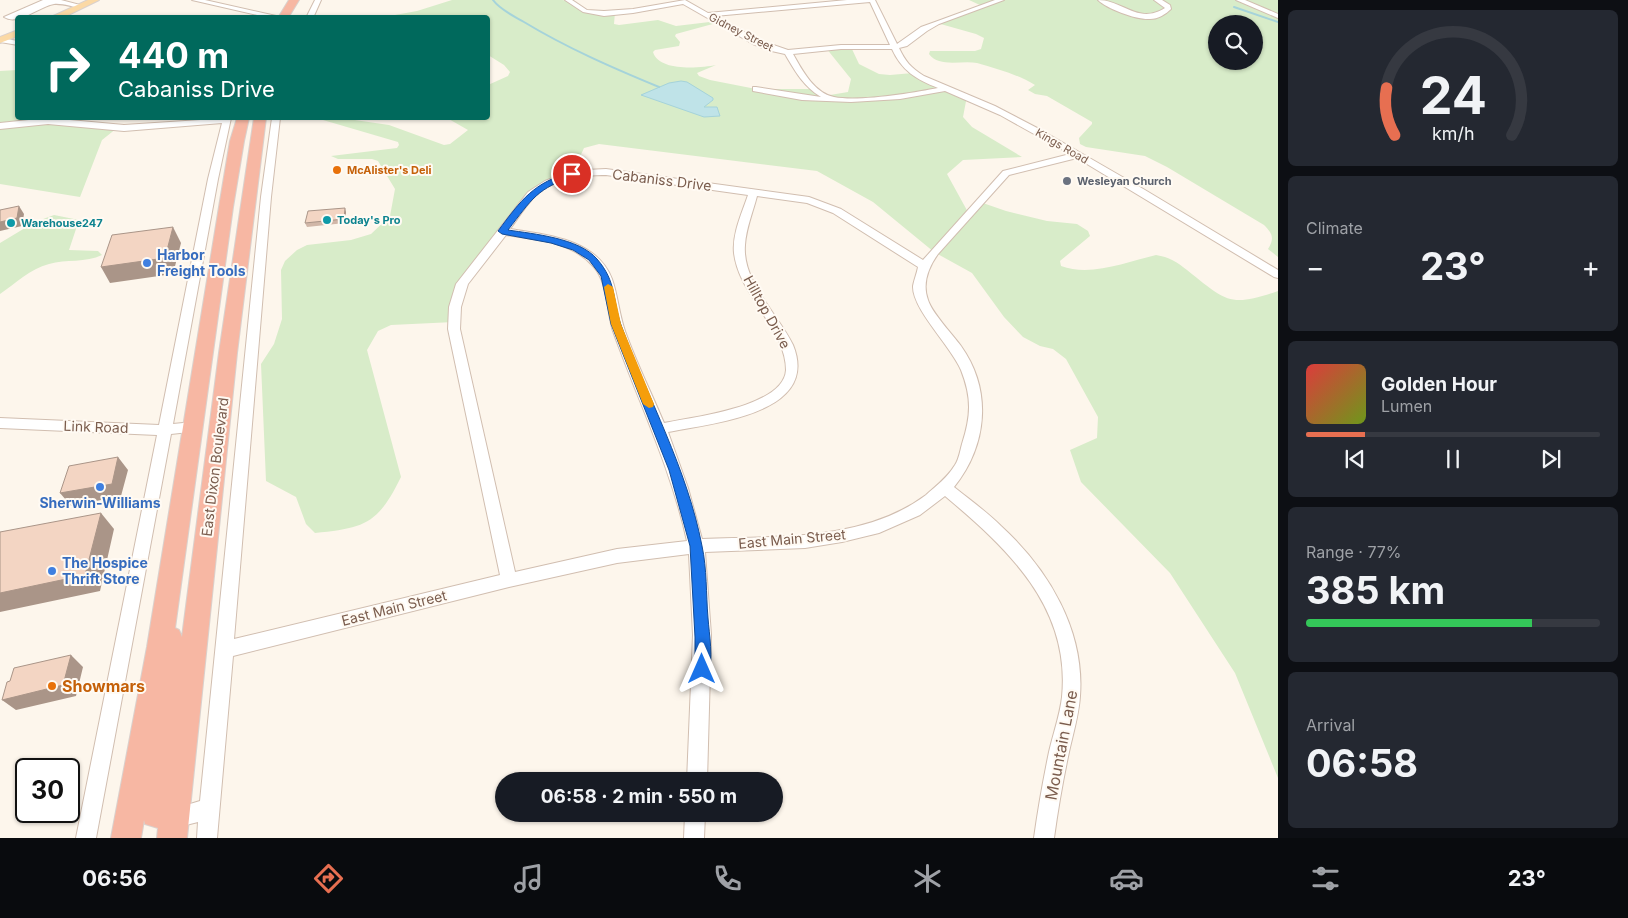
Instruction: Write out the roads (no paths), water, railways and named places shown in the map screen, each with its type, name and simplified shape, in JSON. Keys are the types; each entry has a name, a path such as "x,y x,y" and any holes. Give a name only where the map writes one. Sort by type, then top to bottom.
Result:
{"highway":[{"path":"279,15 294,0"},
{"path":"299,0 301,15"},
{"path":"301,15 308,0"},
{"name":"East Dixon Boulevard","path":"126,838 164,620 193,427 216,208 242,120"},
{"name":"East Dixon Boulevard","path":"173,828 228,353 240,264 257,198 260,120"},
{"path":"237,141 243,153 239,197 242,199 257,198"},
{"path":"216,208 236,208 230,251 240,264"},
{"path":"164,620 172,651 171,675 154,804 156,813 173,828"}],"main road":[{"path":"61,15 95,0"},
{"path":"1,40 15,34"}],"street":[{"path":"15,17 7,17 52,0 81,6"},
{"path":"20,15 52,0"},
{"path":"195,0 267,15"},
{"path":"301,15 318,0"},
{"path":"568,0 585,12 594,13 643,10 682,1"},
{"path":"707,15 871,0"},
{"name":"Kings Road","path":"871,0 901,61 910,71 1000,112 1078,155 1278,275"},
{"path":"896,48 924,29 937,23 1001,0"},
{"path":"1101,0 1148,17 1156,16 1168,9 1168,6 1158,0"},
{"path":"1239,0 1278,16"},
{"name":"Gidney Street","path":"682,1 765,46 788,52 841,47 896,48"},
{"path":"1,40 15,42"},
{"path":"788,52 802,77 814,89 830,100"},
{"path":"756,89 830,100 893,98 949,88"},
{"path":"0,126 48,121 124,128 216,120"},
{"name":"East Dixon Boulevard","path":"86,838 165,430 216,208 227,120"},
{"name":"East Dixon Boulevard","path":"207,838 224,650 257,198 276,120"},
{"name":"East Main Street","path":"224,650 509,580 617,556 696,546 805,541 842,536 873,528 916,511 945,488 962,467 976,422 977,404 968,372 958,351 922,302 918,286 924,266 1006,173 1078,155"},
{"name":"Cabaniss Drive","path":"509,580 454,330 455,307 462,284 532,194 561,177 606,172 809,200 827,206 924,266"},
{"name":"Hilltop Drive","path":"659,429 755,408 774,398 787,384 790,377 791,357 786,342 750,285 741,262 739,249 754,191"},
{"path":"502,231 560,242 584,252 599,265 605,275 616,324 682,491 696,546 702,653 696,772"},
{"name":"Link Road","path":"0,423 165,430 193,427"},
{"name":"Mountain Lane","path":"945,488 997,531 1023,558 1047,595 1063,628 1069,648 1073,684 1050,793 1044,838"},
{"path":"173,828 209,809"},
{"path":"694,838 695,822"}],"water":[{"path":"687,82 713,98 704,107 717,107 720,116 704,117 641,95 669,83"}],"waterway":[{"path":"493,0 507,12 573,49 659,87"},
{"path":"1234,7 1278,22"}],"place":[{"name":"McAlister's Deli","path":"337,170"},
{"name":"Wesleyan Church","path":"1067,181"},
{"name":"Today's Pro","path":"327,220"},
{"name":"Warehouse247","path":"11,223"},
{"name":"Harbor Freight Tools","path":"147,263"},
{"name":"Sherwin-Williams","path":"100,487"},
{"name":"The Hospice Thrift Store","path":"52,571"},
{"name":"Showmars","path":"52,686"}]}
